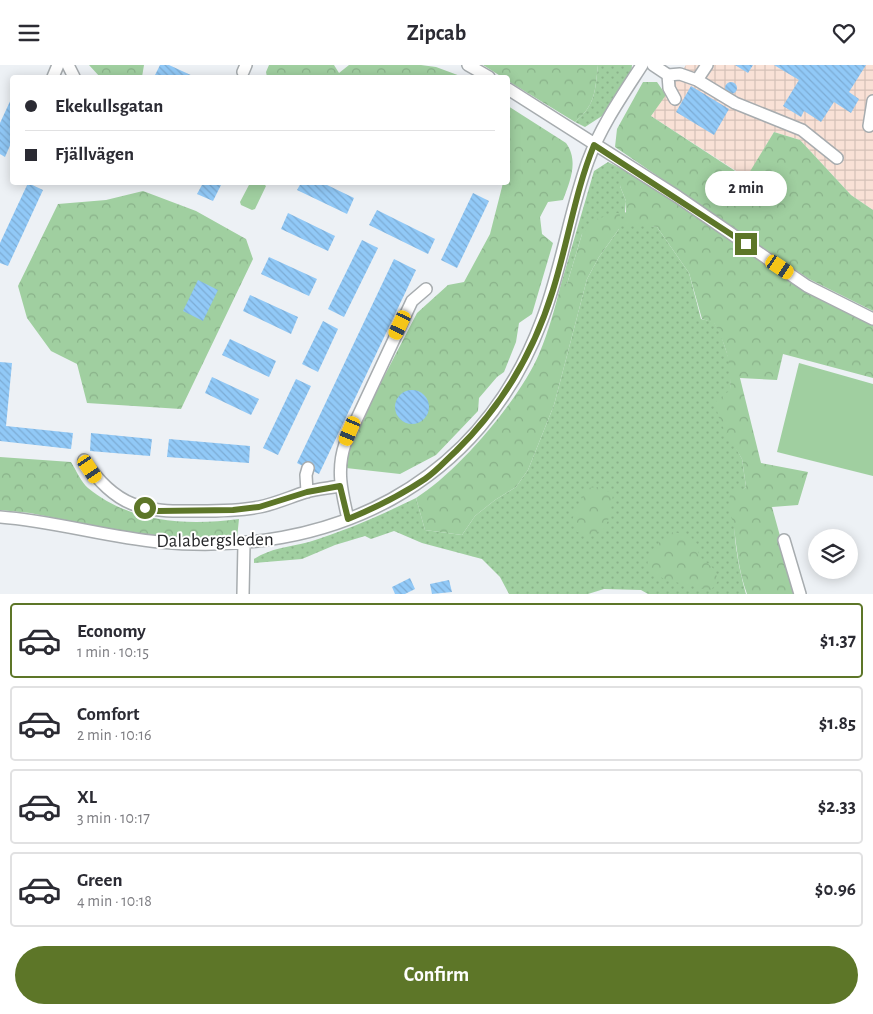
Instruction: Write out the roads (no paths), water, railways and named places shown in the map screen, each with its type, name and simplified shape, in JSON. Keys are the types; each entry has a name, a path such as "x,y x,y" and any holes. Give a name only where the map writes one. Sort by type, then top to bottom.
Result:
{"street":[{"path":"468,65 486,75"},
{"name":"Dalabergsleden","path":"0,517 29,519 159,542 244,543 292,537 348,519 390,500 432,474 480,426 504,395 533,344 553,290 586,167 594,145 642,65"},
{"path":"653,65 668,75 680,74 697,80 734,103 802,129 837,158"},
{"path":"697,80 707,65"},
{"path":"668,75 669,88 675,99"},
{"path":"510,90 678,197 807,286 873,319"},
{"path":"869,126 873,101"},
{"path":"348,519 340,486 341,455 360,399 389,339 412,301 426,289"},
{"path":"84,460 96,478 108,491 132,504 158,511 247,509 307,492 340,486"},
{"path":"307,492 306,475 308,468"},
{"path":"784,540 800,594"},
{"path":"243,594 244,543"}]}
